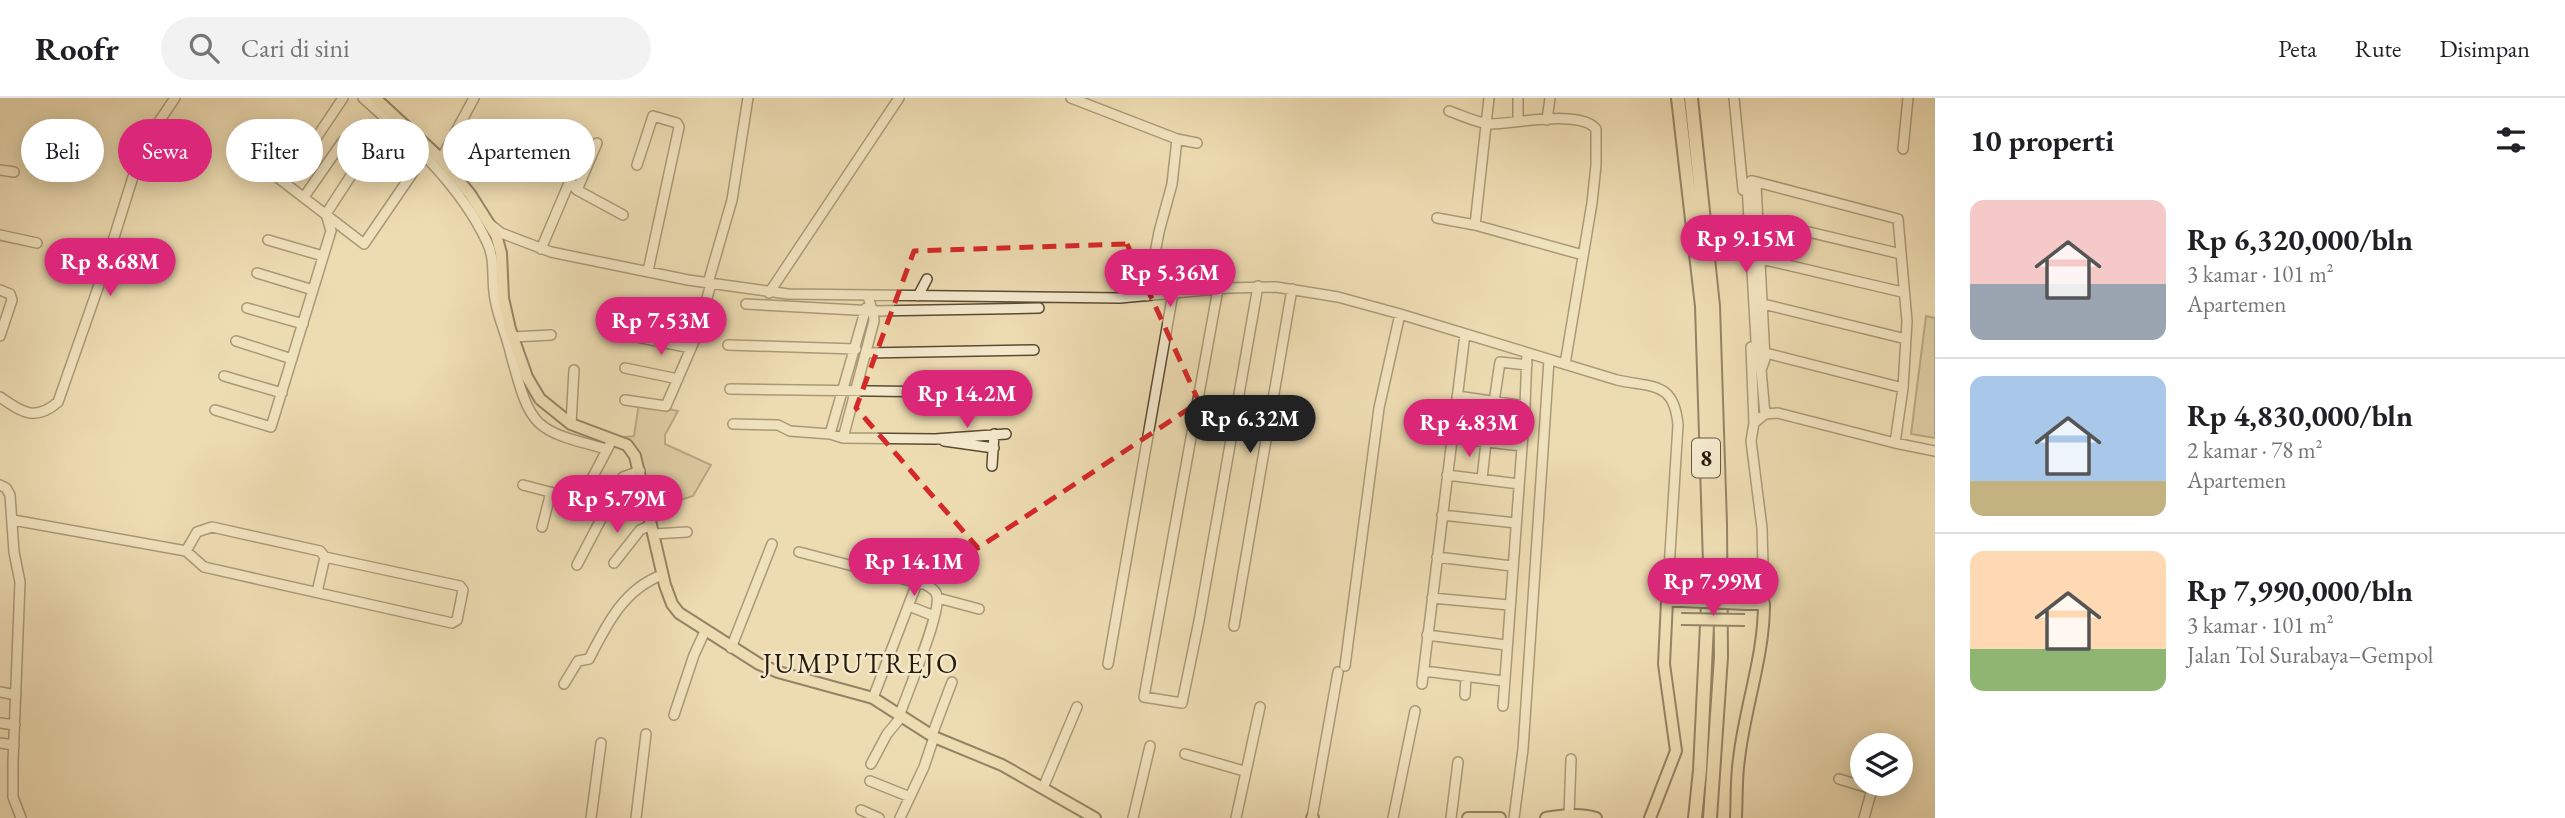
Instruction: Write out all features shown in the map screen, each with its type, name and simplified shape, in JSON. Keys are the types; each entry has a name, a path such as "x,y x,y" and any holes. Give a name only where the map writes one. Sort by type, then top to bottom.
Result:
{"highway":[{"name":"8","path":"1678,98 1702,306 1710,563 1702,745 1695,818"},
{"name":"8","path":"1691,98 1713,306 1719,496 1721,657 1710,818"}],"main road":[{"path":"375,98 395,119"},
{"path":"429,153 441,159 470,194 496,235 501,253 498,280 513,337 533,389 557,415 570,424 610,444 629,447 659,576 675,609 703,635 768,668 873,698 932,740 996,762 1095,818"},
{"path":"1650,818 1676,751 1664,664 1667,601 1764,604 1760,658 1739,758 1736,818"},
{"path":"1667,620 1764,622"},
{"path":"1546,818 1569,815 1596,818"},
{"path":"1468,818 1500,818"}],"street":[{"path":"0,397 19,411 31,413 48,409 58,402 138,161 154,129 175,98"},
{"path":"343,98 286,183 362,244 366,243 407,182"},
{"path":"363,98 386,119"},
{"path":"464,119 474,98"},
{"path":"625,400 666,406 691,348 732,200 748,98"},
{"path":"769,293 899,98"},
{"path":"1071,98 1177,139 1197,143"},
{"path":"1475,225 1489,98"},
{"path":"1518,98 1518,121"},
{"path":"1546,120 1550,98"},
{"path":"1734,98 1743,180 1754,422 1751,441 1762,528 1764,604"},
{"path":"1903,149 1908,98"},
{"path":"1449,111 1488,124 1581,120 1590,122 1596,129 1596,165 1565,364"},
{"path":"637,165 653,116 677,123 679,127 648,271"},
{"path":"1147,296 1159,232 1172,184 1177,139"},
{"path":"541,249 597,143"},
{"path":"304,197 337,150"},
{"path":"429,155 467,205 492,254 498,280 495,302 519,388 531,415 555,435 610,444 575,511"},
{"path":"0,170 14,172"},
{"path":"1765,414 1754,219 1747,185 1753,181 1898,219 1906,339 1903,388 1895,443"},
{"path":"215,410 271,427 331,231 326,214 347,182"},
{"path":"570,182 623,215"},
{"path":"1437,218 1475,225 1583,255"},
{"path":"1754,219 1901,254"},
{"path":"490,224 501,233 541,249 709,284 869,305 918,296 1069,298 1147,296 1258,286 1292,289 1338,297 1617,380 1660,389 1673,397 1676,405 1677,454 1667,601"},
{"path":"0,235 37,243"},
{"path":"268,240 323,256"},
{"path":"1756,258 1902,292"},
{"path":"257,273 313,290"},
{"path":"918,296 927,279"},
{"path":"1218,289 1144,697 1182,703 1258,286"},
{"path":"1234,626 1292,289"},
{"path":"0,290 10,294 12,300 0,336"},
{"path":"1108,664 1173,293"},
{"path":"1758,303 1906,339"},
{"path":"746,304 1039,308"},
{"path":"830,434 869,305"},
{"path":"843,438 873,330 869,305"},
{"path":"247,308 303,324"},
{"path":"1312,818 1342,669 1379,408 1400,314"},
{"path":"1422,684 1465,334"},
{"path":"513,337 551,335"},
{"path":"637,337 691,348"},
{"path":"236,341 292,359"},
{"path":"727,345 856,349"},
{"path":"866,353 1034,350"},
{"path":"1761,351 1903,388"},
{"path":"1503,706 1527,354"},
{"path":"1514,818 1524,738 1549,360"},
{"path":"1494,402 1500,362 1527,365"},
{"path":"625,369 678,379"},
{"path":"570,424 574,370"},
{"path":"225,376 282,393"},
{"path":"730,389 1026,393"},
{"path":"1457,397 1525,406"},
{"path":"1754,422 1765,414 1785,414 1895,443 1935,450"},
{"path":"733,424 774,425 790,431 830,434 843,438 935,439 1006,434"},
{"path":"992,466 994,435"},
{"path":"1452,438 1522,446"},
{"path":"935,439 994,448"},
{"path":"1482,479 1486,442"},
{"path":"577,565 623,477 636,472"},
{"path":"1447,475 1519,484"},
{"path":"591,481 606,489"},
{"path":"0,485 6,488 10,495 20,593 13,797 21,818"},
{"path":"523,485 580,500"},
{"path":"542,527 551,492"},
{"path":"1442,515 1516,523"},
{"path":"13,520 186,551 204,567 452,622 457,620 463,590 460,586 325,557 320,551 212,527 197,532 186,551"},
{"path":"614,563 649,528 687,531"},
{"path":"731,648 772,544"},
{"path":"799,552 917,583 933,589 938,598 900,718 887,734 871,764"},
{"path":"317,592 325,557"},
{"path":"1437,557 1512,566"},
{"path":"564,684 578,661 589,659 610,619 625,600 639,587 659,576"},
{"path":"873,698 917,583"},
{"path":"938,598 979,609"},
{"path":"1432,598 1509,605"},
{"path":"909,606 934,616"},
{"path":"674,715 703,635"},
{"path":"1427,635 1506,645"},
{"path":"1424,671 1503,681"},
{"path":"1465,695 1466,677"},
{"path":"900,818 952,682"},
{"path":"0,692 16,695"},
{"path":"1043,788 1077,707"},
{"path":"1236,818 1244,771 1260,707"},
{"path":"1393,818 1415,711"},
{"path":"0,723 15,725"},
{"path":"636,818 646,734"},
{"path":"0,743 13,745"},
{"path":"591,818 601,743"},
{"path":"1133,818 1150,746"},
{"path":"1185,754 1244,771"},
{"path":"1569,815 1571,759"},
{"path":"1451,818 1458,762"},
{"path":"0,776 13,776"},
{"path":"1839,779 1869,788 1871,793 1864,818"},
{"path":"870,781 910,797"},
{"path":"861,810 879,818"}],"highlighted area":[{"path":"1127,244 1199,402 978,548 856,408 914,251"}],"shaded area":[{"path":"1926,316 1935,318 1935,438 1911,434"},
{"path":"639,403 678,411 665,435 665,444 711,465 693,496 649,510 633,446 625,437 634,436"}],"district":[{"name":"JUMPUTREJO","path":"861,663"}]}
